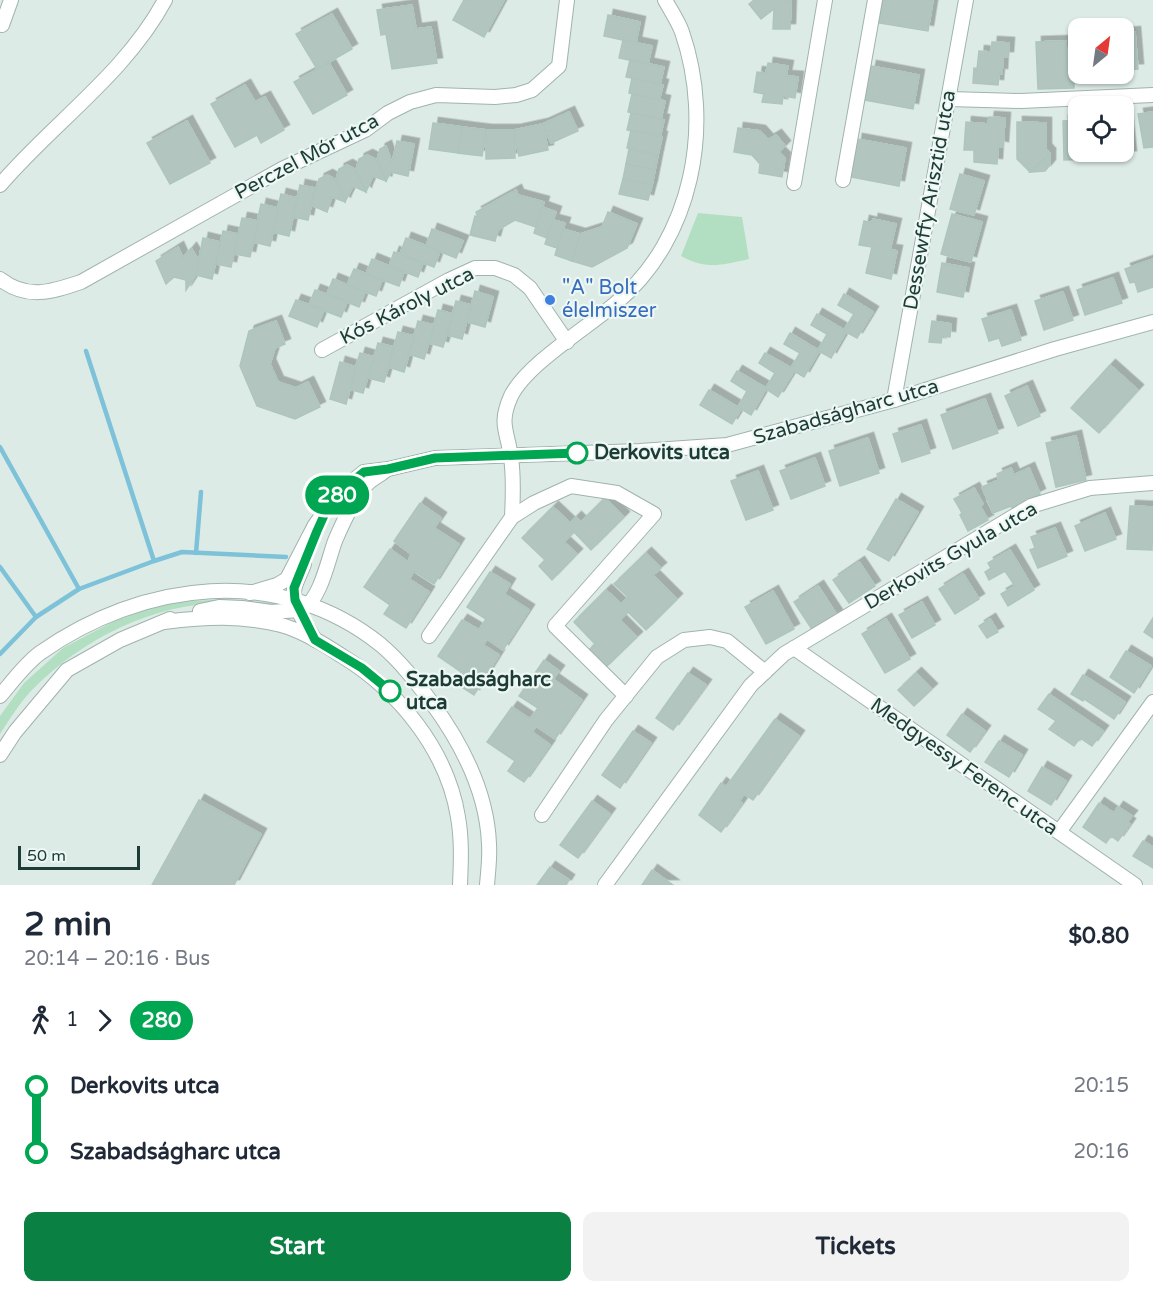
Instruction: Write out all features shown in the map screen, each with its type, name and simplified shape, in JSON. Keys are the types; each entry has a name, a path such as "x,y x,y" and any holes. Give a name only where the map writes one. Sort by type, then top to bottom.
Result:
{"street":[{"path":"0,24 2,25 11,0"},
{"path":"0,185 24,158 117,66 155,18 165,0"},
{"name":"Perczel Mór utca","path":"0,279 11,287 32,293 56,291 81,282 282,169 365,130 388,113 410,102 436,95 495,97 516,95 532,90 559,66 567,0"},
{"path":"512,517 511,455 503,419 511,396 522,379 618,302 642,278 666,244 681,211 694,156 697,105 690,62 681,30 665,0"},
{"path":"794,183 825,0"},
{"path":"843,180 875,0"},
{"name":"Dessewffy Arisztid utca","path":"894,400 966,0"},
{"path":"949,99 1021,101 1153,95"},
{"name":"Kós Károly utca","path":"322,350 475,268 495,268 514,275 530,288 567,342"},
{"name":"Szabadságharc utca","path":"250,594 277,585 286,579 315,525 339,492 364,472 435,458 640,451 727,445 894,400 1054,349 1153,322"},
{"name":"Szabadságharc utca","path":"301,605 326,570 335,541 351,508 368,484 388,469"},
{"name":"Derkovits Gyula utca","path":"605,885 751,685 784,654 1031,507 1090,488 1153,483"},
{"path":"429,636 512,517 571,486 617,493 654,514 555,626 626,696"},
{"name":"Szabadságharc utca","path":"301,605 294,588 326,511"},
{"path":"0,696 38,654 93,621 155,599 210,591 228,591 301,605 348,623 382,646 409,673 447,724 464,752 477,785 489,843 487,885"},
{"path":"0,755 15,732 68,670 120,640 174,616 219,607 271,612 301,605"},
{"path":"301,605 315,640"},
{"path":"164,622 208,616 250,619 284,626 315,640 362,668 390,691 417,725 446,774 458,815 462,845 460,885"},
{"path":"542,815 606,720 657,657 684,640 710,637 727,641 765,672"},
{"name":"Medgyessy Ferenc utca","path":"794,648 1135,885"},
{"path":"1059,832 1153,702"}],"green space":[{"path":"698,213 742,217 749,259 706,265 681,256"},
{"path":"226,599 286,604 286,607 234,603 200,604 174,609 122,627 74,654 52,671 24,699 0,734 0,716 24,683 63,648 116,620 138,612 178,602"}],"building":[{"path":"464,0 504,0 484,37 453,20"},
{"path":"754,0 791,0 790,29 773,29 774,9 761,19 749,4"},
{"path":"883,0 933,0 928,31 879,23"},
{"path":"412,5 416,29 431,27 437,63 392,69 386,34 381,35 377,10"},
{"path":"332,14 352,49 317,69 296,34"},
{"path":"608,15 640,22 636,43 604,36"},
{"path":"1134,32 1138,69 1134,69"},
{"path":"623,40 652,46 648,64 619,58"},
{"path":"1066,41 1068,84 1074,84 1074,88 1038,89 1036,42"},
{"path":"992,42 1009,43 1008,57 1003,57 1002,74 999,73 998,85 973,83 979,51 991,52"},
{"path":"630,60 664,67 660,84 626,77"},
{"path":"329,63 347,95 313,114 294,82"},
{"path":"768,63 788,66 786,76 798,77 795,98 783,96 782,104 762,102 764,94 754,92 757,72 766,73"},
{"path":"871,66 919,75 913,109 864,100"},
{"path":"632,78 663,85 659,100 629,93"},
{"path":"245,85 255,102 265,97 284,130 261,143 257,135 235,147 211,104"},
{"path":"632,94 665,101 661,119 628,112"},
{"path":"569,112 578,131 551,143 543,124"},
{"path":"1153,112 1153,147 1144,148 1138,114"},
{"path":"631,113 664,120 660,137 627,130"},
{"path":"989,117 1005,118 1003,147 998,146 997,164 974,162 974,150 964,150 966,122 988,124"},
{"path":"187,121 210,163 170,184 147,143"},
{"path":"1063,121 1068,121 1068,160 1064,160"},
{"path":"1017,122 1046,123 1046,149 1050,154 1030,172 1017,159"},
{"path":"433,123 462,127 458,153 429,149"},
{"path":"543,124 548,150 519,156 514,130"},
{"path":"462,127 486,130 482,156 458,153"},
{"path":"738,128 760,131 768,140 776,135 785,146 779,152 785,158 782,177 759,173 760,164 752,155 734,152"},
{"path":"486,130 514,130 515,158 486,159"},
{"path":"631,130 662,137 658,155 627,148"},
{"path":"857,139 906,148 899,186 851,177"},
{"path":"397,141 414,144 408,176 391,172 386,181 377,160 380,149 386,146 392,163"},
{"path":"629,149 658,155 655,170 626,164"},
{"path":"1050,154 1050,165 1045,171 1030,172"},
{"path":"367,155 377,160 386,181 373,176 366,192 356,170 359,159"},
{"path":"626,164 655,170 652,185 623,179"},
{"path":"347,165 356,170 366,192 353,186 345,202 336,180 339,169"},
{"path":"960,174 984,181 974,215 950,209"},
{"path":"327,175 336,180 345,202 332,197 327,212 311,205 319,179"},
{"path":"623,179 652,185 648,200 619,194"},
{"path":"300,185 315,188 308,220 293,217"},
{"path":"516,190 518,195 544,202 536,227 515,220 498,230 495,241 470,235 475,216 478,217 476,212"},
{"path":"281,194 297,198 289,236 272,232"},
{"path":"261,204 278,208 270,246 253,242"},
{"path":"542,207 556,212 547,238 534,233"},
{"path":"608,212 637,224 627,248 592,267 572,261 580,234 602,227"},
{"path":"952,214 982,222 971,262 941,254"},
{"path":"242,218 258,221 250,257 234,254"},
{"path":"873,219 896,224 890,250 897,251 891,279 866,273 872,247 859,245 864,221 872,223"},
{"path":"553,220 565,223 557,248 545,244"},
{"path":"432,229 463,241 456,258 426,246"},
{"path":"563,229 580,234 572,261 555,255"},
{"path":"223,231 238,234 231,267 216,264"},
{"path":"203,238 220,242 212,279 196,275"},
{"path":"406,238 440,251 434,267 400,254"},
{"path":"178,247 183,258 191,248 199,261 196,275 186,290 186,280 174,277 166,284 156,261"},
{"path":"394,252 423,263 418,277 389,266"},
{"path":"372,259 404,272 399,286 366,274"},
{"path":"1153,259 1153,287 1138,292 1135,282 1130,283 1125,269"},
{"path":"942,263 969,268 963,297 937,292"},
{"path":"354,269 382,280 376,296 347,285"},
{"path":"1113,278 1122,303 1085,315 1077,290"},
{"path":"333,279 365,292 359,307 327,294"},
{"path":"315,290 347,302 341,317 309,305"},
{"path":"475,291 493,297 485,327 467,322"},
{"path":"1063,292 1073,320 1044,330 1035,301"},
{"path":"844,294 873,312 857,338 846,332 831,358 819,351 804,377 794,371 778,397 766,389 751,415 738,407 747,391 731,381 737,371 766,388 775,373 759,363 765,353 791,368 800,353 784,344 790,333 818,350 827,334 811,325 817,314 844,330 854,314 838,305"},
{"path":"296,300 324,310 317,327 289,316"},
{"path":"456,301 471,305 462,339 447,335"},
{"path":"438,310 453,314 443,347 429,343"},
{"path":"1011,310 1021,340 1002,346 999,338 989,341 982,319"},
{"path":"276,321 285,344 275,348 270,364 278,382 296,388 308,382 320,407 295,419 257,406 240,366 249,331"},
{"path":"418,321 434,325 424,359 409,354"},
{"path":"932,321 951,324 950,337 942,336 941,343 929,342"},
{"path":"398,332 414,336 404,372 388,367"},
{"path":"378,343 394,347 384,382 368,378"},
{"path":"360,353 374,357 363,393 349,389"},
{"path":"340,362 356,367 346,404 330,399"},
{"path":"1110,365 1138,390 1099,433 1071,408"},
{"path":"1027,386 1040,416 1018,426 1005,396"},
{"path":"709,390 741,409 732,424 700,405"},
{"path":"985,399 998,433 953,449 941,415"},
{"path":"921,425 930,453 902,462 893,434"},
{"path":"1076,436 1086,480 1056,487 1046,443"},
{"path":"868,438 879,473 840,486 829,451"},
{"path":"815,458 825,486 791,499 780,471"},
{"path":"1011,468 1014,475 1029,468 1040,494 1012,508 1011,506 993,513 982,487 999,480 997,474"},
{"path":"758,471 773,510 746,520 731,481"},
{"path":"974,488 983,504 980,506 988,520 968,531 954,499"},
{"path":"605,498 624,517 591,550 574,532 564,542 577,554 552,580 539,566 545,560 522,538 553,507 570,523 576,517 581,522"},
{"path":"896,499 918,512 889,561 867,549"},
{"path":"420,503 441,518 434,528 459,544 434,584 414,571 409,579 429,592 406,628 384,614 390,605 364,587 390,549 408,562 411,554 394,541"},
{"path":"1130,506 1153,507 1152,550 1127,549"},
{"path":"1105,513 1116,539 1085,551 1075,526"},
{"path":"1055,528 1067,556 1038,568 1030,550 1035,548 1031,537"},
{"path":"1010,550 1034,590 1008,606 1001,594 1015,586 1005,571 989,580 985,572 991,568 988,563"},
{"path":"646,553 661,568 653,575 677,599 646,630 628,612 620,620 637,637 604,669 587,652 595,644 574,622 606,590 621,604 628,597 614,584"},
{"path":"859,562 875,586 849,603 833,580"},
{"path":"490,572 510,584 504,594 529,610 503,650 487,639 483,645 499,655 474,695 454,682 461,672 438,656 462,620 479,630 486,619 467,607"},
{"path":"963,574 979,599 955,614 939,589"},
{"path":"818,586 837,615 813,631 794,602"},
{"path":"773,591 794,629 766,644 745,607"},
{"path":"922,602 935,625 912,638 899,615"},
{"path":"1153,618 1153,638 1144,632"},
{"path":"886,619 910,659 885,673 862,634"},
{"path":"990,619 998,632 987,638 979,626"},
{"path":"1126,651 1151,666 1134,693 1110,677"},
{"path":"544,660 559,671 553,679 582,700 555,739 536,726 532,732 550,745 524,782 508,771 515,761 487,742 512,707 530,719 538,708 519,696"},
{"path":"688,673 706,685 673,730 656,718"},
{"path":"916,673 932,689 914,706 898,690"},
{"path":"1083,675 1125,702 1114,719 1084,699 1083,701 1071,694"},
{"path":"1049,694 1103,731 1092,746 1080,738 1074,746 1049,729 1056,721 1038,709"},
{"path":"962,714 985,731 970,752 947,735"},
{"path":"775,719 799,736 753,800 744,794 739,801 742,803 721,832 699,815 721,783 726,787"},
{"path":"633,731 651,743 620,788 602,775"},
{"path":"999,741 1022,755 1009,777 985,762"},
{"path":"1042,767 1066,781 1051,805 1028,791"},
{"path":"199,800 261,834 234,885 152,885"},
{"path":"592,801 610,814 578,858 560,845"},
{"path":"1099,803 1114,813 1118,807 1132,816 1127,822 1130,824 1118,841 1111,836 1106,843 1083,827"},
{"path":"1143,841 1153,847 1153,868 1133,856"},
{"path":"550,867 569,880 566,885 537,885"},
{"path":"652,870 673,885 642,885"}],"waterway":[{"path":"86,351 154,561"},
{"path":"0,447 79,589"},
{"path":"196,553 201,492"},
{"path":"0,654 36,617 79,589 154,561 182,552 286,557"},
{"path":"0,567 36,617"}],"bus line":[{"name":"280","path":"390,691 362,668 315,640 295,600 294,588 317,531 326,511 339,492 364,472 435,458 577,453"}],"place":[{"name":"\"A\" Bolt élelmiszer","path":"550,300"},
{"name":"Derkovits utca","path":"577,453"},
{"name":"Szabadságharc utca","path":"390,691"}]}
